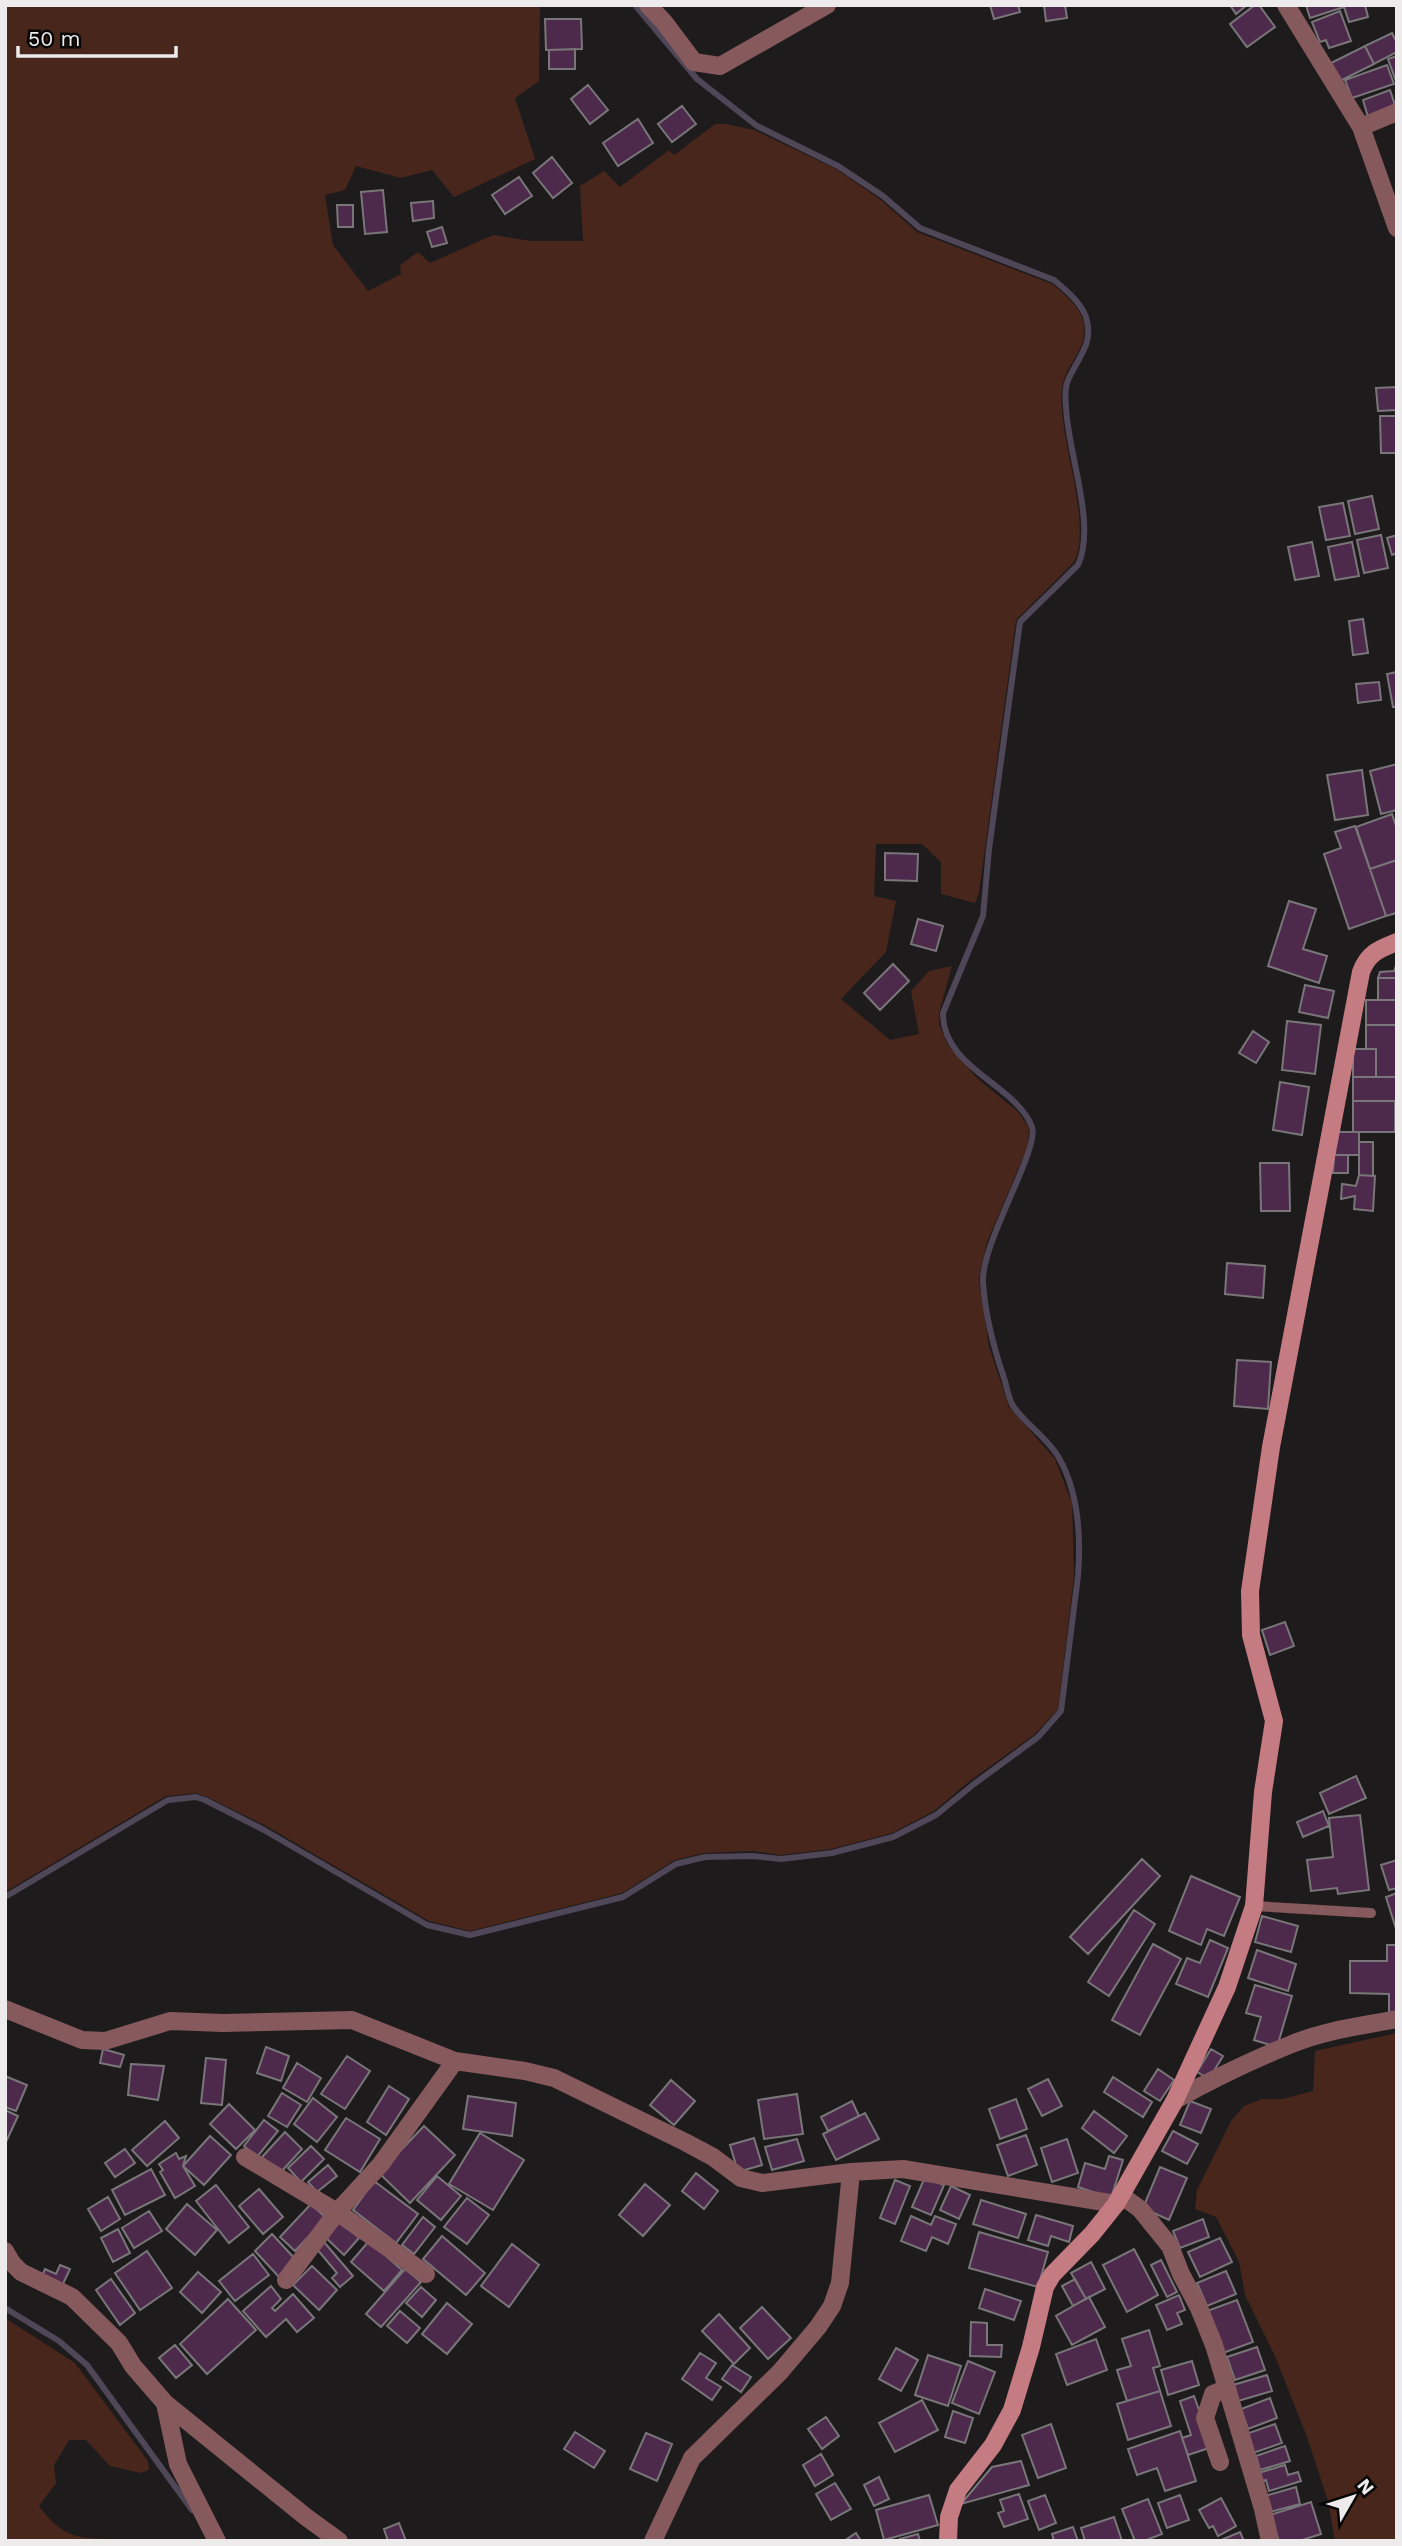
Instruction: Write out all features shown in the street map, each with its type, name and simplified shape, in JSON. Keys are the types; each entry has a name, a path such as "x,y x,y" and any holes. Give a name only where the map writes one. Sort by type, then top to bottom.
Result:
{"street":[{"path":"648,5 694,62 720,66 827,5"},
{"path":"1286,5 1361,127 1397,228"},
{"path":"1361,127 1397,112"},
{"path":"948,2541 949,2516 955,2496 993,2445 1012,2410 1045,2287 1052,2275 1092,2234 1119,2200 1175,2100 1227,1987 1254,1906 1263,1792 1274,1721 1250,1624 1250,1591 1255,1550 1271,1447 1361,972 1365,961 1373,952 1397,942"},
{"path":"5,2009 82,2040 105,2041 170,2021 223,2023 352,2020 455,2061 554,2078 713,2157 741,2179 762,2183 851,2172 904,2169 1119,2200 1140,2209 1170,2246 1214,2345 1263,2509 1269,2541"},
{"path":"1175,2100 1293,2043 1335,2031 1397,2019"},
{"path":"286,2280 337,2212 381,2164 455,2061"},
{"path":"245,2157 337,2212 426,2274"},
{"path":"653,2541 692,2458 779,2372 818,2327 832,2306 840,2283 851,2172"},
{"path":"5,2250 21,2272 72,2297 119,2343 133,2366 164,2403 306,2518 340,2541"},
{"path":"1220,2462 1205,2418 1213,2394 1226,2389"},
{"path":"164,2403 178,2463 217,2541"}],"lane":[{"path":"1254,1906 1371,1913"}],"shaded area":[{"path":"5,5 540,5 539,81 515,98 535,159 454,197 432,170 401,178 356,166 345,190 325,195 333,245 368,291 401,274 400,265 418,252 430,263 493,235 531,241 583,241 580,186 604,171 620,187 669,150 674,155 715,124 726,124 754,130 836,169 881,200 917,232 1052,284 1070,300 1081,315 1084,337 1064,380 1061,397 1078,508 1079,547 1074,562 1016,620 979,893 975,903 941,894 941,862 922,844 876,844 874,896 896,901 886,952 841,999 890,1040 919,1034 911,991 929,971 952,966 939,1013 939,1024 947,1044 978,1079 1018,1112 1029,1128 1028,1146 987,1242 979,1282 989,1347 1009,1407 1055,1459 1072,1503 1074,1576 1058,1709 1035,1734 971,1780 934,1811 892,1833 831,1849 781,1855 753,1851 704,1853 675,1860 622,1893 470,1931 429,1921 266,1826 196,1793 166,1796 5,1892"},
{"path":"1397,2033 1397,2541 1335,2541 1328,2501 1307,2437 1275,2356 1245,2295 1239,2262 1216,2217 1195,2209 1197,2190 1231,2121 1244,2106 1262,2099 1283,2099 1313,2091 1315,2051"},
{"path":"5,2318 75,2363 148,2461 149,2470 140,2473 110,2466 86,2440 69,2440 54,2465 56,2483 39,2506 59,2527 69,2533 90,2538 132,2541 5,2541"}],"building":[{"path":"990,5 1018,5 1020,12 994,19"},
{"path":"1044,5 1065,5 1067,18 1046,21"},
{"path":"1230,5 1247,5 1236,14"},
{"path":"1255,5 1259,5 1275,27 1247,47 1230,24"},
{"path":"1306,5 1365,5 1368,17 1349,22 1344,7 1310,18"},
{"path":"1340,11 1351,41 1329,48 1326,40 1320,42 1312,22"},
{"path":"545,19 581,19 582,49 546,50"},
{"path":"1392,33 1397,43 1397,52 1374,64 1365,46"},
{"path":"1365,46 1374,64 1340,81 1331,63"},
{"path":"575,49 575,69 549,69 549,50"},
{"path":"1397,56 1397,84 1388,59"},
{"path":"1387,65 1394,84 1352,98 1345,80"},
{"path":"588,85 608,110 590,124 571,99"},
{"path":"1390,90 1396,108 1368,117 1363,100"},
{"path":"682,106 696,124 672,142 658,124"},
{"path":"638,119 653,143 618,166 603,143"},
{"path":"552,157 572,183 553,198 533,173"},
{"path":"519,177 532,196 505,214 492,195"},
{"path":"383,190 387,232 365,234 361,192"},
{"path":"433,201 434,218 413,221 411,203"},
{"path":"337,205 353,205 353,227 338,227"},
{"path":"442,227 447,243 432,247 427,232"},
{"path":"1397,387 1397,410 1378,411 1376,388"},
{"path":"1380,416 1397,416 1397,453 1381,453"},
{"path":"1372,496 1379,529 1355,534 1348,501"},
{"path":"1343,503 1350,536 1326,540 1319,507"},
{"path":"1381,535 1388,568 1364,573 1357,540"},
{"path":"1397,535 1397,553 1392,555 1387,538"},
{"path":"1312,542 1319,576 1295,580 1288,547"},
{"path":"1352,542 1359,576 1335,580 1328,547"},
{"path":"1363,619 1368,653 1353,655 1349,621"},
{"path":"1397,672 1397,707 1393,707 1387,674"},
{"path":"1379,682 1381,700 1358,703 1356,684"},
{"path":"1397,764 1397,810 1381,814 1370,771"},
{"path":"1362,770 1368,815 1335,820 1327,775"},
{"path":"1392,814 1397,829 1397,860 1370,869 1356,827"},
{"path":"1355,826 1386,916 1349,929 1324,854 1341,848 1335,832"},
{"path":"885,853 918,854 917,881 885,880"},
{"path":"1397,860 1397,915 1386,916 1370,869"},
{"path":"1289,901 1316,909 1303,949 1327,956 1319,983 1268,966"},
{"path":"918,919 943,926 936,951 911,944"},
{"path":"1397,963 1397,978 1378,978 1380,972 1394,971"},
{"path":"893,964 909,981 880,1010 864,993"},
{"path":"1378,978 1397,978 1397,1000 1378,1000"},
{"path":"1305,985 1334,991 1328,1018 1299,1012"},
{"path":"1366,1000 1397,1000 1397,1025 1366,1025"},
{"path":"1287,1021 1321,1025 1315,1074 1282,1070"},
{"path":"1366,1025 1397,1025 1397,1077 1376,1077 1376,1049 1366,1049"},
{"path":"1253,1031 1269,1042 1256,1063 1239,1053"},
{"path":"1353,1049 1376,1049 1376,1077 1353,1077"},
{"path":"1353,1077 1397,1077 1397,1101 1353,1101"},
{"path":"1280,1082 1309,1087 1302,1135 1273,1130"},
{"path":"1353,1101 1395,1101 1395,1132 1353,1132"},
{"path":"1334,1132 1359,1132 1359,1155 1334,1155"},
{"path":"1359,1142 1373,1142 1373,1176 1359,1175"},
{"path":"1334,1155 1348,1155 1348,1173 1333,1173"},
{"path":"1260,1163 1289,1163 1290,1211 1261,1211"},
{"path":"1359,1175 1375,1176 1373,1211 1354,1209 1355,1196 1341,1199 1342,1184 1356,1186"},
{"path":"1227,1263 1265,1266 1263,1298 1225,1294"},
{"path":"1237,1360 1271,1362 1268,1409 1234,1406"},
{"path":"1285,1622 1294,1646 1270,1655 1262,1630"},
{"path":"1356,1776 1366,1798 1329,1814 1320,1793"},
{"path":"1323,1811 1329,1826 1303,1837 1297,1822"},
{"path":"1360,1815 1369,1890 1338,1894 1337,1888 1311,1891 1307,1860 1333,1857 1329,1818"},
{"path":"1142,1859 1160,1876 1088,1954 1070,1937"},
{"path":"1397,1860 1397,1888 1389,1890 1381,1865"},
{"path":"1191,1876 1240,1897 1224,1936 1207,1929 1201,1945 1169,1931"},
{"path":"1397,1893 1397,1932 1386,1897"},
{"path":"1134,1910 1155,1924 1109,1996 1088,1982"},
{"path":"1262,1916 1298,1926 1291,1952 1255,1942"},
{"path":"1210,1940 1228,1948 1208,1997 1176,1984 1187,1958 1200,1963"},
{"path":"1153,1944 1181,1959 1140,2035 1112,2020"},
{"path":"1387,1945 1397,1945 1397,2012 1389,2012 1389,1994 1350,1993 1350,1961 1387,1961"},
{"path":"1257,1950 1296,1964 1288,1991 1248,1978"},
{"path":"1255,1985 1292,1996 1277,2047 1254,2040 1261,2017 1246,2013"},
{"path":"266,2047 289,2056 281,2081 257,2073"},
{"path":"103,2049 124,2055 120,2067 100,2063"},
{"path":"1211,2049 1223,2056 1209,2079 1197,2072"},
{"path":"347,2056 370,2071 345,2109 321,2094"},
{"path":"206,2058 226,2060 222,2105 201,2103"},
{"path":"297,2063 321,2078 307,2102 283,2088"},
{"path":"131,2064 164,2066 158,2100 128,2095"},
{"path":"1158,2069 1174,2080 1160,2101 1144,2091"},
{"path":"5,2076 27,2085 16,2111 5,2107"},
{"path":"1113,2077 1152,2102 1143,2117 1104,2092"},
{"path":"1048,2079 1062,2106 1042,2116 1028,2089"},
{"path":"671,2080 695,2101 674,2125 650,2105"},
{"path":"389,2086 409,2099 386,2135 367,2122"},
{"path":"282,2093 301,2105 287,2127 268,2116"},
{"path":"797,2094 803,2134 764,2139 758,2100"},
{"path":"468,2096 516,2103 512,2136 463,2129"},
{"path":"313,2098 337,2117 317,2142 294,2124"},
{"path":"1016,2099 1027,2129 1000,2139 989,2109"},
{"path":"852,2101 859,2116 828,2131 821,2117"},
{"path":"1190,2101 1211,2109 1201,2133 1180,2125"},
{"path":"229,2104 255,2130 236,2149 210,2124"},
{"path":"5,2110 18,2116 5,2144"},
{"path":"1094,2111 1127,2136 1114,2153 1082,2128"},
{"path":"865,2113 879,2139 836,2160 823,2134"},
{"path":"346,2118 380,2139 360,2172 325,2150"},
{"path":"264,2120 278,2131 257,2157 244,2146"},
{"path":"165,2121 179,2138 147,2166 132,2150"},
{"path":"424,2126 455,2155 410,2203 379,2173"},
{"path":"1173,2131 1198,2144 1187,2164 1162,2151"},
{"path":"285,2132 302,2149 280,2173 262,2157"},
{"path":"480,2133 524,2160 493,2210 449,2184"},
{"path":"1026,2135 1037,2165 1008,2176 997,2145"},
{"path":"210,2136 231,2155 204,2185 183,2166"},
{"path":"754,2138 762,2165 738,2172 730,2145"},
{"path":"797,2139 804,2161 772,2170 765,2147"},
{"path":"1067,2139 1078,2173 1052,2182 1041,2148"},
{"path":"311,2146 324,2159 301,2182 288,2168"},
{"path":"125,2149 135,2163 115,2177 105,2163"},
{"path":"176,2153 179,2159 186,2156 183,2166 195,2186 175,2198 160,2172 163,2170 159,2164"},
{"path":"1109,2156 1123,2160 1111,2198 1078,2187 1085,2163 1105,2169"},
{"path":"328,2165 337,2176 317,2192 308,2182"},
{"path":"1160,2167 1187,2178 1169,2220 1143,2208"},
{"path":"151,2169 165,2195 125,2215 112,2190"},
{"path":"696,2173 718,2191 704,2209 682,2191"},
{"path":"437,2176 461,2196 441,2220 417,2200"},
{"path":"925,2177 944,2185 931,2215 912,2207"},
{"path":"895,2180 910,2186 895,2224 880,2218"},
{"path":"374,2181 418,2214 396,2243 353,2210"},
{"path":"645,2184 670,2205 643,2236 619,2215"},
{"path":"216,2185 249,2227 229,2243 196,2201"},
{"path":"951,2186 970,2195 959,2219 940,2210"},
{"path":"259,2189 283,2217 263,2234 239,2206"},
{"path":"108,2197 120,2219 101,2231 88,2209"},
{"path":"467,2198 489,2215 467,2244 444,2227"},
{"path":"981,2200 1026,2214 1018,2238 973,2224"},
{"path":"187,2204 217,2230 195,2255 166,2229"},
{"path":"311,2204 326,2218 295,2251 280,2237"},
{"path":"149,2211 162,2231 134,2248 122,2228"},
{"path":"1036,2215 1073,2226 1069,2242 1051,2236 1048,2246 1028,2240"},
{"path":"911,2216 931,2225 935,2216 956,2224 948,2244 932,2237 926,2251 901,2241"},
{"path":"423,2217 435,2227 414,2254 402,2245"},
{"path":"1203,2219 1209,2237 1180,2248 1173,2231"},
{"path":"340,2220 359,2238 344,2255 325,2237"},
{"path":"118,2229 130,2253 113,2262 101,2238"},
{"path":"979,2232 1048,2252 1038,2287 969,2268"},
{"path":"272,2234 296,2260 279,2277 255,2251"},
{"path":"442,2236 485,2273 466,2295 423,2259"},
{"path":"1220,2238 1232,2262 1200,2277 1188,2252"},
{"path":"369,2241 402,2270 384,2291 351,2262"},
{"path":"324,2242 353,2276 340,2287 332,2278 337,2273 316,2248"},
{"path":"512,2244 539,2265 509,2307 481,2286"},
{"path":"1134,2249 1158,2295 1127,2312 1103,2265"},
{"path":"147,2251 172,2288 140,2310 115,2273"},
{"path":"253,2254 269,2275 235,2301 219,2281"},
{"path":"1161,2260 1177,2292 1167,2297 1151,2265"},
{"path":"1091,2262 1105,2289 1086,2299 1071,2273"},
{"path":"60,2265 70,2269 62,2286 42,2276 45,2269 56,2274"},
{"path":"312,2266 337,2290 319,2310 293,2285"},
{"path":"405,2269 421,2282 381,2327 366,2314"},
{"path":"1226,2271 1236,2294 1207,2306 1197,2283"},
{"path":"198,2272 221,2292 202,2313 180,2292"},
{"path":"111,2279 135,2313 120,2325 96,2290"},
{"path":"1075,2279 1086,2299 1073,2306 1062,2286"},
{"path":"271,2286 281,2299 272,2308 275,2311 293,2294 314,2318 297,2332 286,2319 266,2337 243,2311"},
{"path":"421,2287 436,2300 422,2317 406,2303"},
{"path":"985,2289 1021,2301 1014,2320 979,2308"},
{"path":"1179,2295 1185,2310 1177,2313 1182,2324 1167,2330 1156,2305"},
{"path":"1089,2297 1105,2327 1072,2345 1056,2316"},
{"path":"228,2299 256,2330 207,2374 180,2344"},
{"path":"1237,2300 1253,2342 1223,2353 1207,2311"},
{"path":"447,2303 472,2324 447,2354 422,2334"},
{"path":"762,2307 791,2338 768,2359 740,2328"},
{"path":"400,2311 420,2328 407,2343 387,2326"},
{"path":"719,2314 750,2348 734,2364 702,2331"},
{"path":"971,2322 987,2323 987,2345 1002,2345 1001,2357 970,2356"},
{"path":"1149,2330 1160,2366 1153,2368 1160,2391 1127,2401 1117,2370 1131,2366 1122,2339"},
{"path":"1096,2339 1107,2370 1067,2385 1056,2354"},
{"path":"175,2345 192,2365 176,2378 159,2358"},
{"path":"1257,2347 1265,2370 1235,2380 1227,2357"},
{"path":"896,2348 918,2360 901,2391 879,2379"},
{"path":"700,2353 716,2363 706,2378 721,2387 712,2400 682,2379"},
{"path":"928,2355 961,2366 948,2406 915,2395"},
{"path":"968,2361 995,2372 979,2414 952,2403"},
{"path":"1192,2361 1199,2385 1168,2395 1161,2370"},
{"path":"732,2365 751,2377 741,2392 722,2379"},
{"path":"1267,2375 1272,2391 1238,2401 1233,2385"},
{"path":"1160,2391 1171,2426 1128,2440 1117,2404"},
{"path":"1194,2396 1212,2447 1188,2455 1182,2438 1191,2435 1180,2401"},
{"path":"1270,2398 1277,2418 1248,2429 1241,2409"},
{"path":"922,2400 938,2430 895,2452 879,2423"},
{"path":"953,2411 973,2418 965,2443 945,2437"},
{"path":"826,2417 839,2436 822,2449 808,2429"},
{"path":"1051,2424 1066,2468 1038,2478 1022,2435"},
{"path":"1275,2424 1282,2443 1250,2454 1243,2435"},
{"path":"1180,2431 1196,2481 1165,2491 1157,2468 1137,2475 1128,2449"},
{"path":"575,2432 605,2451 594,2468 564,2449"},
{"path":"646,2433 672,2444 657,2481 630,2469"},
{"path":"1285,2446 1290,2461 1260,2470 1256,2456"},
{"path":"821,2454 833,2475 815,2486 803,2465"},
{"path":"1021,2461 1029,2485 961,2504 992,2467"},
{"path":"1285,2465 1288,2475 1298,2472 1301,2481 1269,2491 1266,2480 1257,2483 1255,2474"},
{"path":"879,2477 889,2499 874,2506 864,2485"},
{"path":"835,2483 851,2509 831,2520 816,2494"},
{"path":"1296,2487 1300,2504 1270,2512 1265,2496"},
{"path":"1019,2494 1028,2519 1004,2527 998,2513 1004,2511 1000,2500"},
{"path":"929,2495 938,2525 884,2540 876,2510"},
{"path":"1045,2495 1056,2523 1039,2530 1028,2501"},
{"path":"1180,2495 1189,2520 1167,2528 1158,2503"},
{"path":"1221,2498 1236,2526 1218,2536 1213,2526 1209,2528 1199,2510"},
{"path":"1148,2499 1162,2534 1144,2541 1135,2541 1122,2509"},
{"path":"1311,2502 1321,2534 1299,2541 1279,2541 1270,2515"},
{"path":"1114,2517 1122,2541 1085,2541 1081,2528"},
{"path":"399,2523 406,2541 388,2541 384,2529"},
{"path":"1073,2527 1078,2541 1054,2541 1052,2534"},
{"path":"1240,2532 1244,2541 1219,2541"},
{"path":"856,2533 861,2541 844,2541"},
{"path":"918,2534 920,2541 900,2539"}],"waterway":[{"path":"5,1897 168,1800 196,1797 264,1830 427,1925 470,1935 623,1897 676,1864 705,1857 753,1856 781,1859 832,1853 893,1837 936,1815 1038,1737 1061,1711 1078,1576 1079,1531 1075,1500 1059,1458 1012,1403 991,1332 983,1282 991,1244 1027,1155 1032,1127 1024,1112 1012,1099 954,1048 946,1032 943,1013 983,916 989,849 1020,622 1078,565 1083,548 1083,509 1065,396 1068,380 1086,345 1087,321 1078,304 1054,280 920,228 883,196 838,166 757,126 697,79 635,5"},
{"path":"5,2308 59,2341 87,2365 192,2510"}]}
